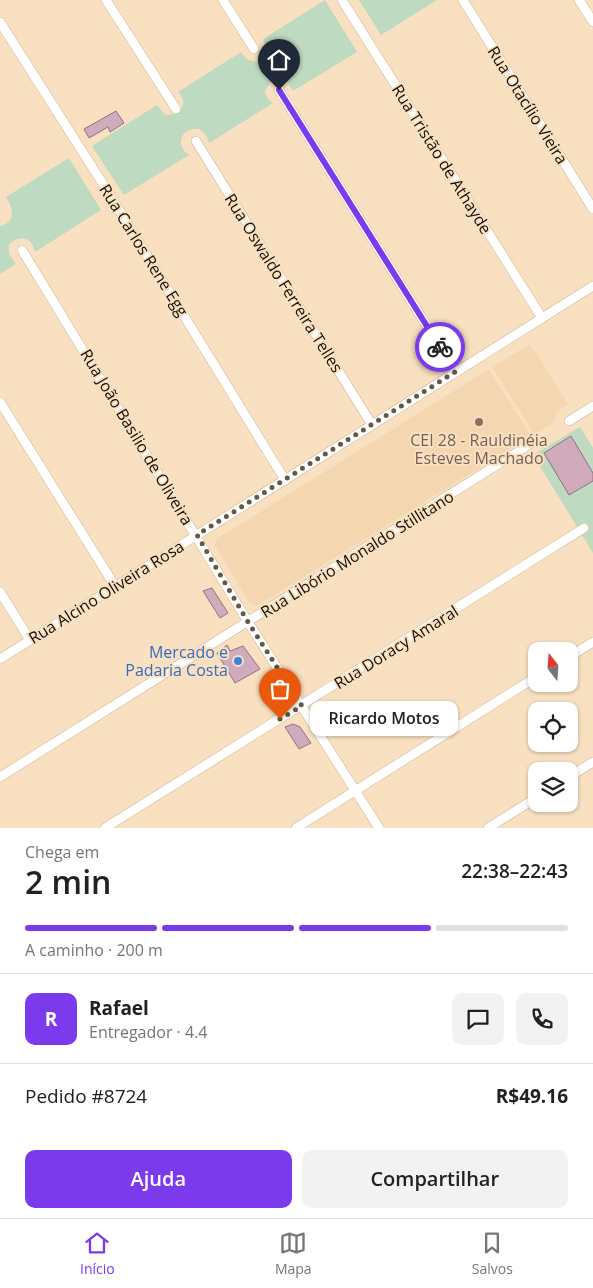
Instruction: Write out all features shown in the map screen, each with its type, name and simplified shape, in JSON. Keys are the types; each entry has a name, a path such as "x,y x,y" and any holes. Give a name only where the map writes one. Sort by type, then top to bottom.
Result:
{"street":[{"path":"106,0 176,109"},
{"path":"223,0 254,49"},
{"name":"Rua Tristão de Athayde","path":"342,0 542,318"},
{"name":"Rua Otacílio Vieira","path":"463,0 593,209"},
{"path":"579,0 593,22"},
{"name":"Rua Carlos Rene Egg","path":"0,22 103,184 285,480"},
{"path":"279,90 455,372"},
{"name":"Rua Oswaldo Ferreira Telles","path":"196,142 372,425"},
{"name":"Rua João Basilio de Oliveira","path":"22,250 197,535 248,622 379,828"},
{"name":"Rua Alcino Oliveira Rosa","path":"0,659 593,286"},
{"path":"0,402 115,586"},
{"path":"569,421 593,406"},
{"name":"Rua Libório Monaldo Stillitano","path":"0,777 535,441"},
{"name":"Rua Doracy Amaral","path":"105,828 584,528"},
{"path":"0,592 30,640"},
{"path":"578,651 593,642"},
{"path":"296,828 528,683"},
{"path":"578,771 593,762"},
{"path":"488,828 528,803"}],"shaded area":[{"path":"530,344 568,404 557,412 552,424 534,434 492,367"},
{"path":"489,369 531,436 257,606 250,604 215,546 217,539"}],"green space":[{"path":"325,0 357,52 293,91 286,80 279,79 273,81 268,85 265,92 268,99 273,103 209,143 205,134 200,130 193,129 187,131 181,141 182,148 189,155 124,195 92,146 157,105 165,115 175,114 183,105 182,96 178,92 241,52 248,59 255,62 263,59 267,51 263,39"},
{"path":"359,0 437,0 381,35"},
{"path":"69,158 101,210 35,252 29,240 22,238 13,241 9,244 9,250 16,264 0,274 0,226 9,221 12,214 11,206 6,197"},
{"path":"580,427 593,448 593,553 533,455"}],"building":[{"path":"116,111 124,123 110,132 108,127 89,138 84,129"},
{"path":"571,436 593,473 593,481 569,495 544,453"},
{"path":"212,588 228,613 220,618 203,591"},
{"name":"Mercado e Padaria Costa","path":"227,645 230,651 243,646 260,669 235,683 217,653"},
{"path":"293,724 300,727 311,743 299,749 285,727"}],"way so far":[{"path":"280,719 302,706 248,622 197,535 455,372 440,347"}],"place":[{"name":"CEI 28 - Rauldinéia Esteves Machado","path":"479,422"},
{"name":"Mercado e Padaria Costa","path":"238,661"},
{"name":"Ricardo Motos","path":"280,719"}],"route":[{"path":"279,90 440,347"}]}
